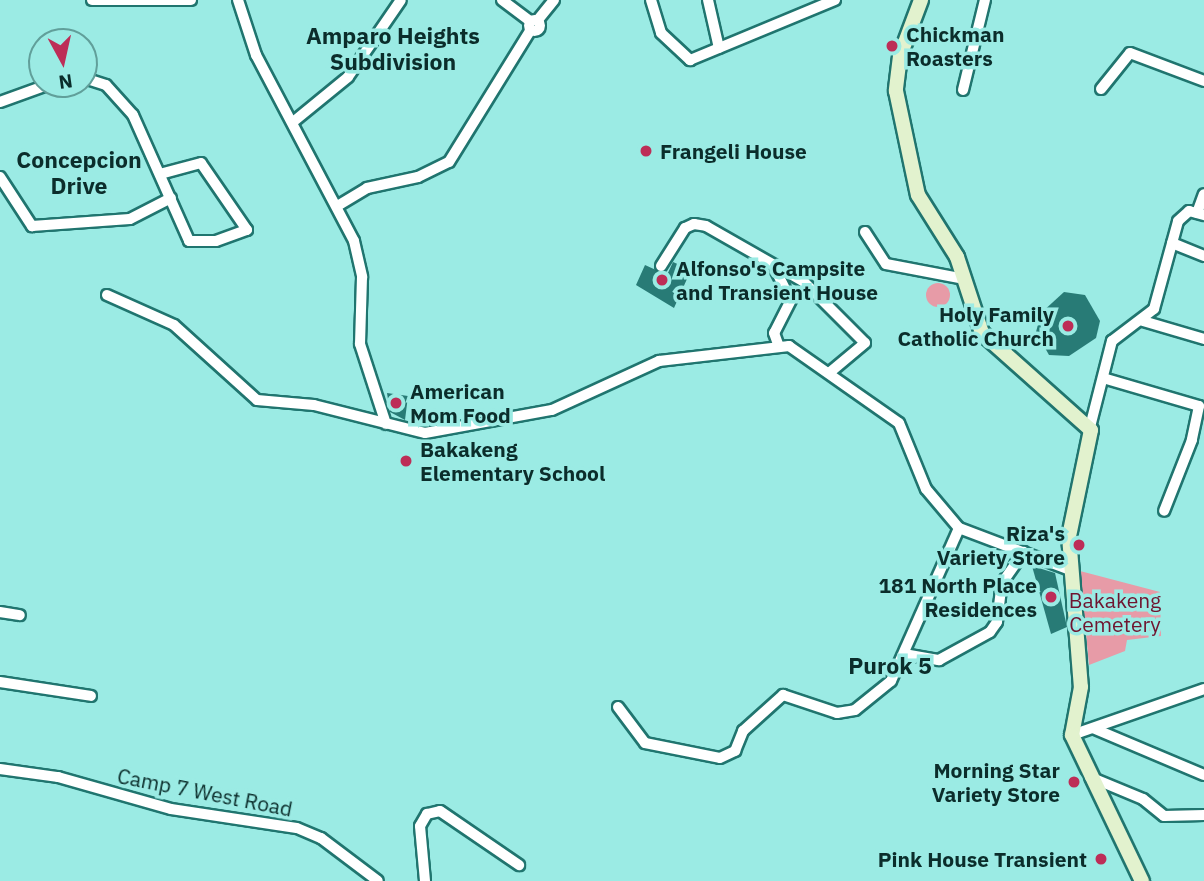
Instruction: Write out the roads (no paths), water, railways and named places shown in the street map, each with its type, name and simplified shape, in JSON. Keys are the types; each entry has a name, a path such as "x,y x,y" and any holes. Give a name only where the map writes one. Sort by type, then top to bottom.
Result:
{"main road":[{"path":"920,0 900,56 898,103 918,195 965,279 982,333 1090,427 1069,536 1081,687 1072,735 1142,881"}],"street":[{"path":"92,0 191,0"},
{"path":"238,0 256,55 339,205 354,241 361,265 360,344 386,424"},
{"path":"293,122 348,77 401,0"},
{"path":"502,0 533,24"},
{"path":"339,205 367,187 418,177 449,162 533,24 554,0"},
{"path":"651,0 661,33 690,60 835,0"},
{"path":"708,0 719,48"},
{"path":"963,90 985,0"},
{"path":"1101,89 1130,53 1204,81"},
{"path":"98,86 122,99 160,174 186,237 197,243 237,235 248,224 201,163 160,174"},
{"path":"0,102 28,92"},
{"path":"0,177 32,226 130,219 171,198"},
{"path":"1090,427 1112,341 1143,321 1154,309 1178,221 1189,211 1201,214 1204,194"},
{"path":"661,266 685,228 694,224 804,282 863,338 863,348 830,373"},
{"path":"865,232 886,264 965,279"},
{"path":"1172,243 1204,256"},
{"path":"774,267 791,300 774,333 778,344 830,373 905,429 926,489 959,528 1070,570"},
{"path":"107,295 174,325 249,396 434,433 552,410 648,364 723,358 778,344"},
{"path":"1143,321 1204,339"},
{"path":"1103,378 1199,406 1164,511"},
{"path":"618,707 645,743 726,757 743,731 781,696 836,713 855,710 891,681 959,528"},
{"path":"904,654 939,660 990,632 997,622 1002,583 1024,552"},
{"path":"0,612 20,615"},
{"path":"0,682 91,696"},
{"path":"1072,735 1204,689"},
{"path":"1094,729 1204,775"},
{"name":"Camp 7 West Road","path":"0,769 58,777 172,809 270,822 321,838 378,881"},
{"path":"1090,777 1143,799 1164,816 1204,815"},
{"path":"425,881 420,826 427,814 440,811 519,865"}],"place":[{"name":"Chickman Roasters","path":"892,46"},
{"name":"Frangeli House","path":"646,151"},
{"name":"Alfonso's Campsite and Transient House","path":"662,280"},
{"name":"Holy Family Catholic Church","path":"1068,326"},
{"name":"American Mom Food","path":"396,403"},
{"name":"Bakakeng Elementary School","path":"406,461"},
{"name":"Riza's Variety Store","path":"1079,545"},
{"name":"181 North Place Residences","path":"1051,597"},
{"name":"Morning Star Variety Store","path":"1074,782"},
{"name":"Pink House Transient","path":"1101,859"}],"district":[{"name":"Amparo Heights Subdivision","path":"393,48"},
{"name":"Concepcion Drive","path":"79,172"},
{"name":"Purok 5","path":"890,665"}],"park label":[{"name":"Bakakeng Cemetery","path":"1115,612"}]}
